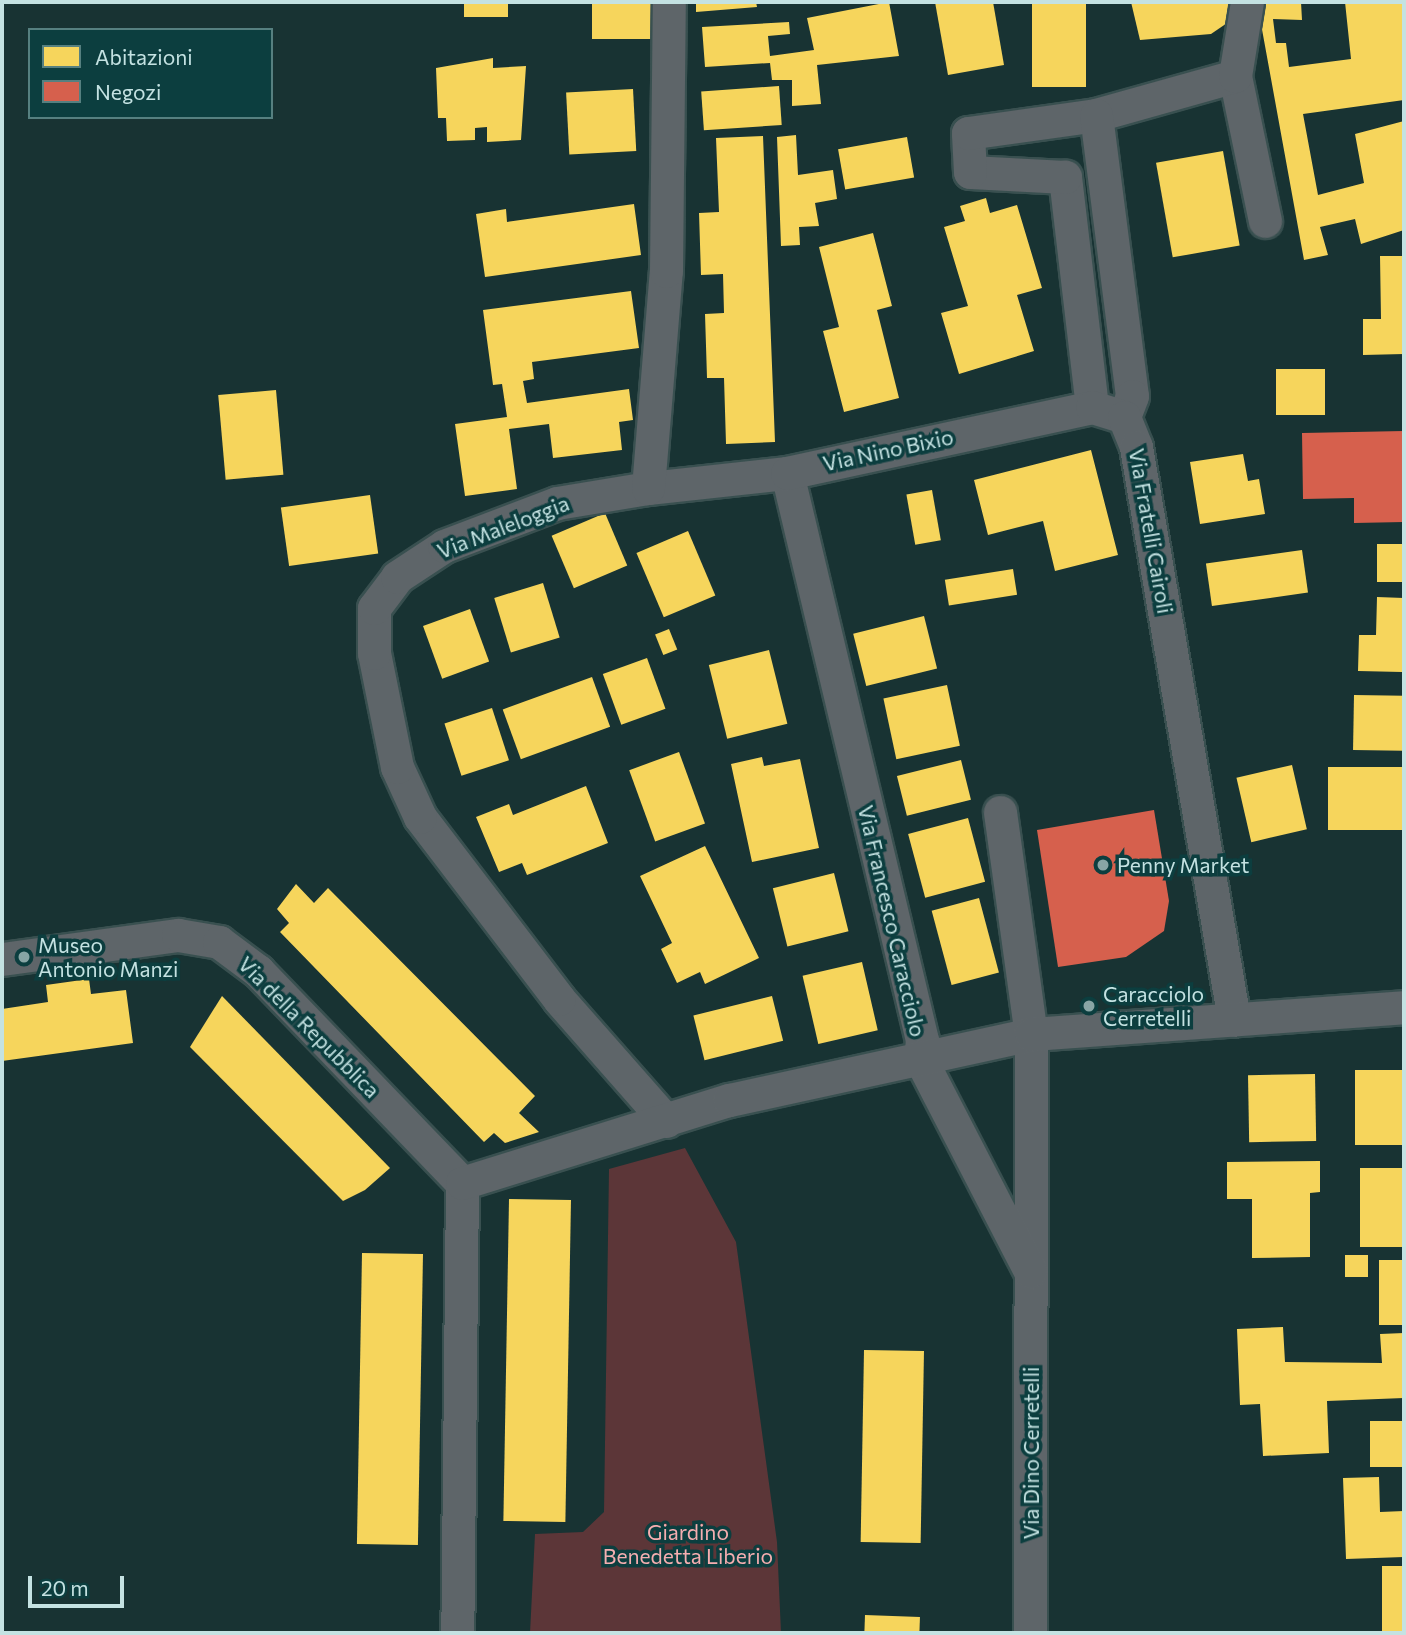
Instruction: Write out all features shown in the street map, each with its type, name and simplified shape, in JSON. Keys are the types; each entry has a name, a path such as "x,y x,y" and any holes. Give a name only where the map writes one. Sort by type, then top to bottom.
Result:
{"street":[{"path":"648,488 666,271 669,2"},
{"path":"1247,2 1235,76 1265,222"},
{"path":"1097,115 1132,396 1124,418 1092,407 1065,177 970,172 968,133 1097,115 1235,76"},
{"name":"Via Nino Bixio","path":"648,488 787,473 1092,407"},
{"name":"Via Fratelli Cairoli","path":"1124,418 1136,447 1178,744 1234,1020"},
{"name":"Via Francesco Caracciolo","path":"787,473 922,1040 920,1058 1031,1034 1404,1007"},
{"name":"Via Maleloggia","path":"648,488 556,503 444,546 397,577 374,608 374,653 397,767 420,817 559,999 666,1121"},
{"name":"Via Dino Cerretelli","path":"1000,812 1031,1034 1030,1633"},
{"name":"Via della Repubblica","path":"2,959 178,935 219,942 258,971 462,1183"},
{"path":"457,1633 462,1183 741,1097 920,1058"},
{"name":"Via Dino Cerretelli","path":"920,1058 1032,1273"}],"green space":[{"name":"Giardino Benedetta Liberio","path":"685,1148 736,1242 777,1542 781,1633 530,1633 535,1534 583,1532 604,1512 609,1169"}],"building: Abitazioni":[{"path":"464,2 508,2 508,17 464,17"},
{"path":"592,2 657,2 657,39 592,39"},
{"path":"696,2 756,2 757,7 696,12"},
{"path":"889,2 899,56 817,65 821,104 792,106 792,80 772,80 770,63 705,67 702,27 789,22 790,34 768,36 770,56 814,50 807,18"},
{"path":"935,2 993,2 1004,65 948,75"},
{"path":"1032,2 1086,2 1086,87 1032,87"},
{"path":"1131,2 1229,2 1233,19 1211,34 1140,40"},
{"path":"1257,2 1301,2 1302,20 1273,19 1276,43 1286,43 1289,67 1351,59 1345,2 1404,2 1404,100 1303,114 1318,195 1364,183 1355,134 1404,121 1404,230 1361,244 1355,219 1320,227 1328,255 1304,260"},
{"path":"493,58 493,68 526,66 521,140 487,142 487,127 475,128 475,140 447,141 446,118 438,118 436,68"},
{"path":"779,86 782,125 704,130 701,91"},
{"path":"633,89 636,151 569,154 566,93"},
{"path":"796,135 798,175 833,170 837,199 815,203 819,226 799,227 800,245 781,246 777,137"},
{"path":"763,136 775,442 726,444 724,378 707,378 705,314 724,313 723,274 701,275 699,213 719,212 716,138"},
{"path":"907,137 914,177 845,190 838,149"},
{"path":"1223,151 1240,246 1173,257 1156,163"},
{"path":"986,198 990,213 1017,205 1042,288 1017,295 1034,351 959,374 941,313 968,306 944,227 965,221 960,206"},
{"path":"634,204 641,255 485,277 476,214 506,209 507,222"},
{"path":"873,233 892,306 877,310 899,398 844,412 823,331 839,327 819,247"},
{"path":"1380,256 1404,256 1404,354 1363,355 1363,319 1381,319"},
{"path":"631,291 639,348 532,362 534,379 523,381 527,403 629,389 633,420 619,422 622,450 553,458 549,424 509,429 517,489 465,496 455,424 507,417 502,384 493,385 483,310"},
{"path":"1276,369 1325,369 1325,415 1276,415"},
{"path":"276,390 283,475 226,480 218,395"},
{"path":"1091,450 1118,555 1055,571 1043,521 988,535 974,480"},
{"path":"1243,454 1248,481 1259,479 1265,514 1200,524 1190,462"},
{"path":"932,490 941,540 915,545 906,495"},
{"path":"370,495 378,553 289,566 281,508"},
{"path":"605,513 627,565 574,588 552,536"},
{"path":"688,531 715,595 664,617 636,553"},
{"path":"1377,544 1404,544 1404,582 1377,582"},
{"path":"1302,550 1308,593 1212,606 1206,563"},
{"path":"1013,569 1017,595 949,605 945,580"},
{"path":"543,583 560,638 511,652 494,598"},
{"path":"1377,597 1404,598 1402,672 1358,671 1359,635 1376,635"},
{"path":"470,609 489,662 442,679 423,626"},
{"path":"924,616 937,668 866,686 853,634"},
{"path":"669,629 677,649 663,655 655,635"},
{"path":"769,650 787,724 727,739 709,665"},
{"path":"647,658 665,709 621,725 603,674"},
{"path":"592,677 610,727 521,759 503,709"},
{"path":"947,685 960,746 896,759 883,699"},
{"path":"1354,695 1404,696 1403,751 1353,750"},
{"path":"492,708 509,760 461,776 444,723"},
{"path":"679,752 705,823 655,842 629,770"},
{"path":"762,757 764,766 800,759 819,848 752,862 731,764"},
{"path":"961,760 971,800 907,816 897,776"},
{"path":"1292,765 1307,829 1251,842 1236,778"},
{"path":"1328,767 1404,767 1404,830 1328,830"},
{"path":"586,786 608,843 527,875 522,863 499,872 476,817 509,804 513,815"},
{"path":"968,818 985,882 925,898 908,834"},
{"path":"705,846 759,958 705,984 700,972 677,983 661,949 672,943 640,876"},
{"path":"834,873 849,931 787,946 773,888"},
{"path":"296,884 314,903 328,888 535,1096 519,1113 539,1132 505,1143 494,1133 484,1142 280,932 289,923 277,909"},
{"path":"979,898 999,972 952,985 932,911"},
{"path":"862,962 878,1030 818,1044 803,976"},
{"path":"89,979 91,994 126,990 133,1043 2,1061 2,1009 48,1002 46,985"},
{"path":"222,996 390,1168 365,1190 343,1201 190,1047"},
{"path":"772,996 783,1041 705,1060 693,1016"},
{"path":"1355,1070 1404,1070 1404,1145 1355,1145"},
{"path":"1315,1074 1316,1141 1249,1142 1248,1075"},
{"path":"1320,1161 1320,1192 1310,1193 1310,1257 1252,1258 1252,1199 1227,1199 1227,1162"},
{"path":"1360,1168 1404,1168 1404,1247 1360,1247"},
{"path":"509,1199 571,1200 565,1522 503,1521"},
{"path":"362,1253 423,1254 418,1545 357,1544"},
{"path":"1345,1255 1368,1255 1368,1277 1345,1277"},
{"path":"1379,1260 1404,1260 1404,1325 1379,1325"},
{"path":"1283,1327 1285,1362 1382,1363 1380,1334 1404,1333 1404,1398 1327,1401 1329,1453 1263,1456 1260,1404 1240,1405 1237,1329"},
{"path":"864,1350 924,1351 921,1543 861,1542"},
{"path":"1370,1421 1404,1421 1404,1467 1370,1467"},
{"path":"1379,1477 1380,1512 1404,1511 1404,1557 1346,1559 1343,1478"},
{"path":"1382,1566 1404,1566 1404,1633 1382,1633"},
{"path":"865,1615 920,1617 919,1633 864,1633"}],"building: Negozi":[{"path":"1404,431 1404,522 1354,523 1354,498 1303,499 1302,433"},
{"name":"Penny Market","path":"1154,810 1169,901 1164,931 1126,957 1058,967 1037,830"}],"place":[{"name":"Penny Market","path":"1103,865"},
{"name":"Museo Antonio Manzi","path":"24,957"},
{"name":"Caracciolo Cerretelli","path":"1089,1006"}]}
